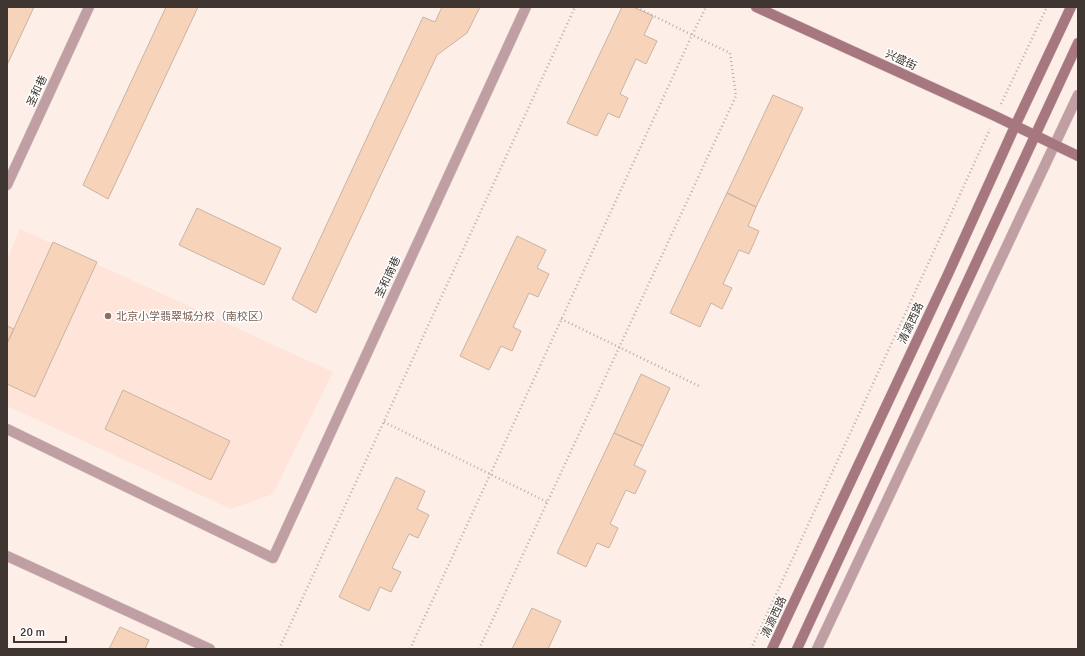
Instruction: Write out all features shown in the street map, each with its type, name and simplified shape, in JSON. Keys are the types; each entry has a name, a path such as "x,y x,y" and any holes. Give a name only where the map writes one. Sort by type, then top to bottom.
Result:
{"main road":[{"name":"兴盛街","path":"756,7 996,116 1078,156"},
{"name":"清源西路","path":"772,649 949,272 1071,7"},
{"path":"797,649 1078,43"}],"street":[{"name":"圣和巷","path":"7,185 89,7"},
{"name":"圣和南巷","path":"7,429 273,558 526,7"},
{"path":"817,649 1078,95"},
{"path":"7,556 210,649"}],"path":[{"path":"280,649 575,7"},
{"path":"479,649 736,96 730,53 636,7"},
{"path":"410,649 706,7"},
{"name":"清源西路","path":"751,649 1047,7"},
{"path":"561,320 701,387"},
{"path":"384,422 548,502"}],"shaded area":[{"name":"北京小学翡翠城分校（南校区）","path":"20,229 333,372 273,494 231,509 7,406 7,259"}],"building":[{"path":"7,7 34,7 7,65"},
{"path":"166,7 198,7 108,199 83,185"},
{"path":"442,7 480,7 467,33 437,55 316,313 292,299 423,17 435,22"},
{"path":"622,7 633,7 653,16 644,35 657,41 646,64 636,59 620,94 628,98 619,118 608,113 597,136 567,123"},
{"path":"773,95 803,108 756,207 727,193"},
{"path":"727,193 756,207 748,226 759,231 749,254 739,250 723,284 732,288 722,309 711,303 700,327 670,313"},
{"path":"197,208 281,248 264,285 179,245"},
{"path":"517,236 546,250 537,268 549,274 538,297 529,293 513,327 521,331 512,351 501,346 489,370 460,356"},
{"path":"53,242 97,262 35,397 7,384 7,344"},
{"path":"7,326 14,329 9,339 7,338"},
{"path":"641,374 670,388 643,446 614,433"},
{"path":"123,390 230,441 211,480 105,429"},
{"path":"614,433 643,446 634,465 646,471 635,494 626,490 610,524 618,528 609,548 597,543 586,567 557,553"},
{"path":"396,477 425,491 417,509 429,515 418,538 409,534 392,568 401,572 391,592 380,587 369,611 339,597"},
{"path":"532,608 561,621 548,649 512,649"},
{"path":"120,627 149,640 145,649 109,649"}],"place":[{"name":"北京小学翡翠城分校（南校区）","path":"108,316"}]}
